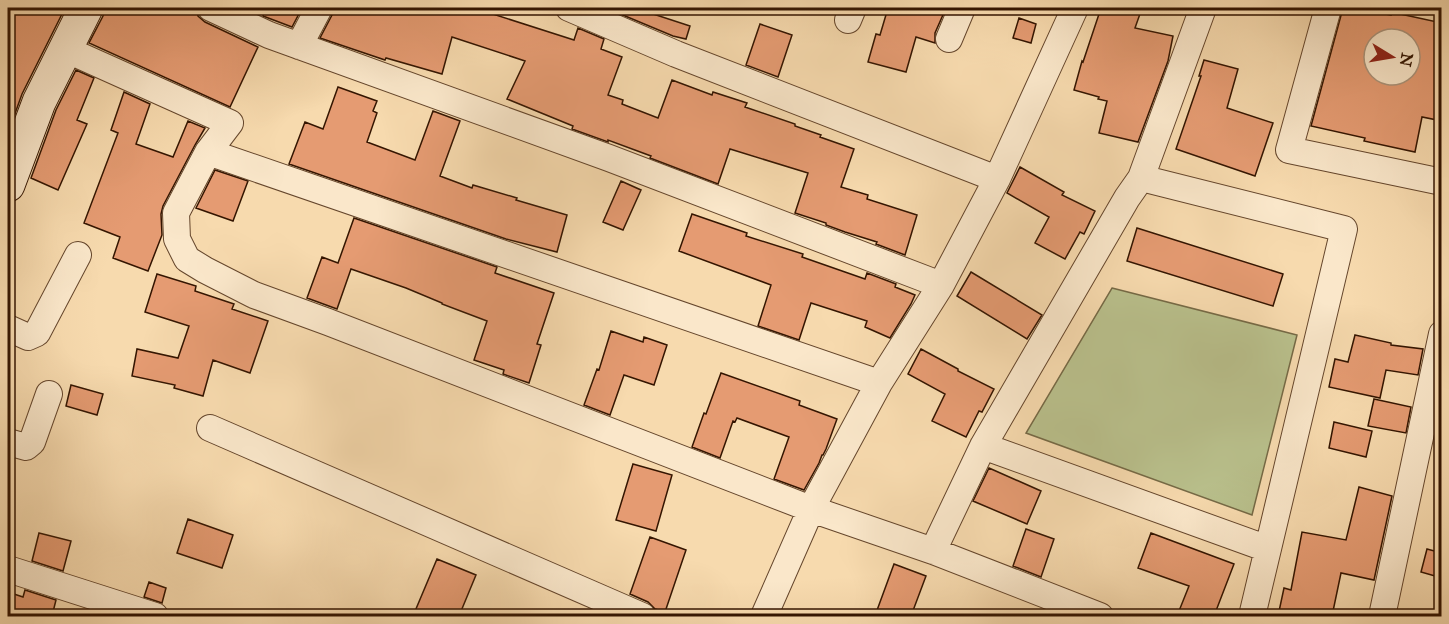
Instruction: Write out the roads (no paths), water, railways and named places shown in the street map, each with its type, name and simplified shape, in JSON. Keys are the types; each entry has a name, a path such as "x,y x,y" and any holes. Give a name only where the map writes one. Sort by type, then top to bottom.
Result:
{"street":[{"path":"8,185 39,102 86,8"},
{"path":"211,8 269,35 609,158 941,285"},
{"path":"299,46 318,8"},
{"path":"569,8 676,54 997,179"},
{"path":"949,39 962,8"},
{"path":"764,616 811,509 879,383 941,285 997,179 1075,8"},
{"path":"933,551 983,446 1127,198 1141,178 1203,8"},
{"path":"1328,8 1290,150 1442,182"},
{"path":"64,49 231,123 208,152 176,213 177,239 187,259 205,270 254,295 811,509 933,551 1100,616"},
{"path":"208,152 879,383"},
{"path":"1141,178 1344,229 1252,616"},
{"path":"8,328 28,337 37,333 78,255"},
{"path":"1382,616 1442,334"},
{"path":"8,442 26,447 32,442 49,394"},
{"path":"210,428 642,616"},
{"path":"983,446 1268,549"},
{"path":"8,569 155,616"}]}
